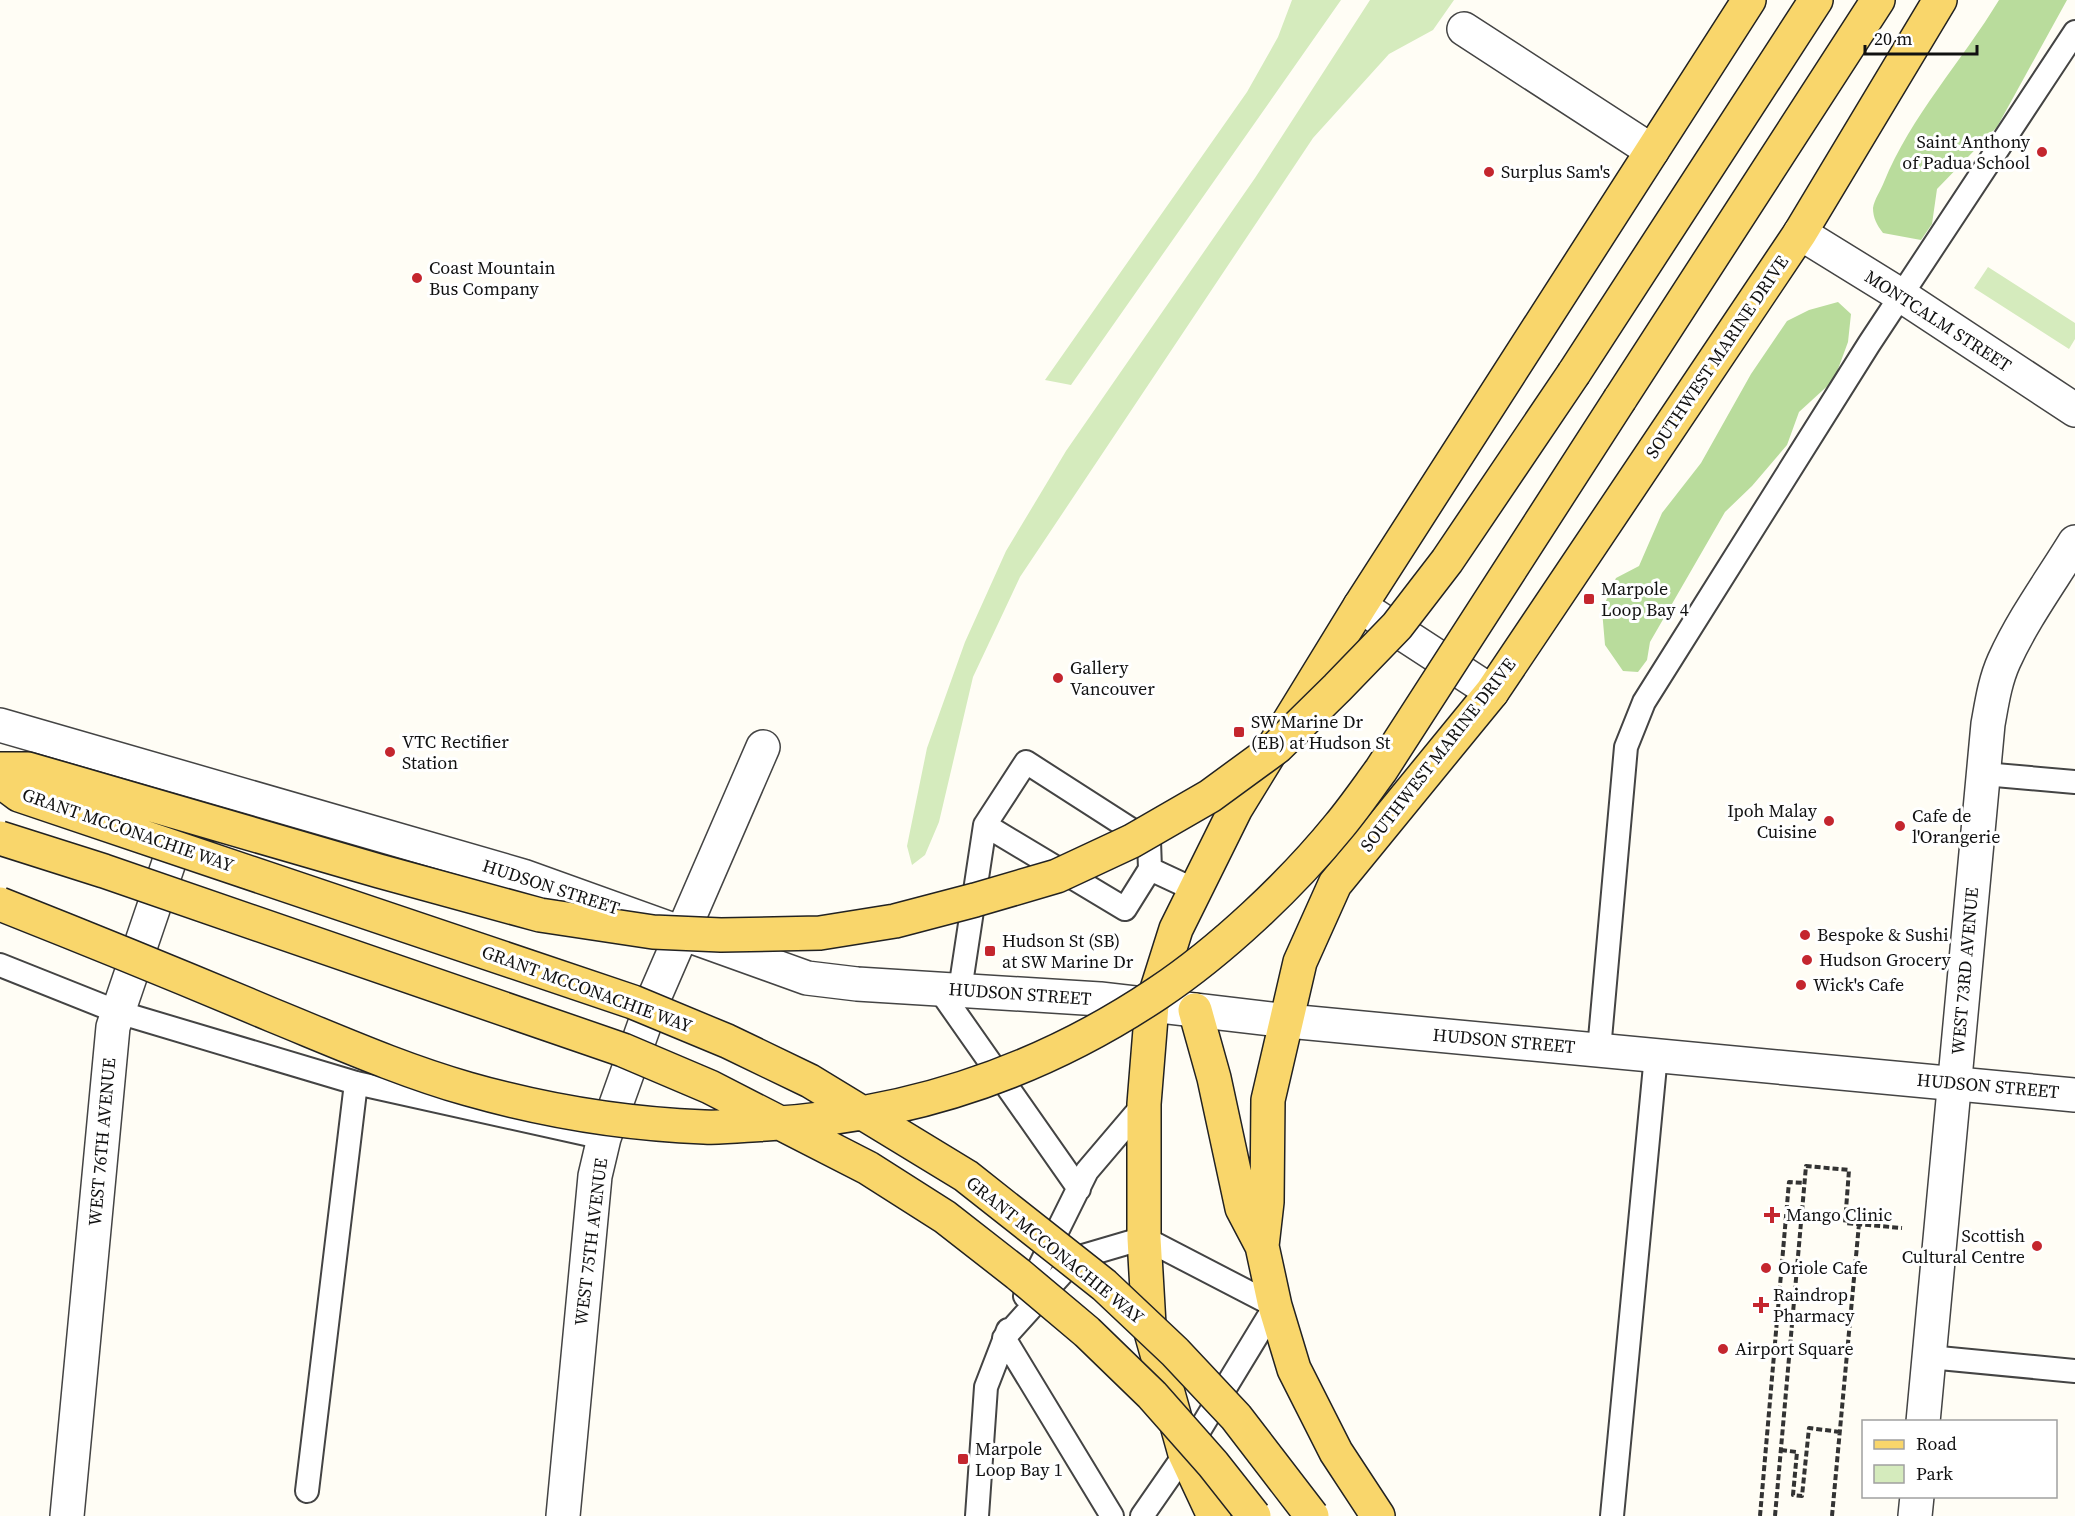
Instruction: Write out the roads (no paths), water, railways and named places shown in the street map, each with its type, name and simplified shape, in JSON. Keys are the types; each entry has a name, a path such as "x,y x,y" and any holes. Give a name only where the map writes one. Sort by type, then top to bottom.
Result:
{"main road":[{"path":"1214,1516 1185,1454 1149,1325 1144,1239 1144,1104 1152,1005 1176,929 1236,808 1359,606 1749,0"},
{"path":"0,769 28,769 379,871 540,915 653,932 721,935 820,933 907,918 975,900 1067,871 1132,841 1210,796 1276,747 1397,626 1447,561 1574,373 1816,0"},
{"path":"0,904 382,1059 465,1089 596,1118 720,1127 788,1123 855,1115 917,1102 1022,1067 1100,1028 1160,992 1221,945 1284,888 1339,826 1381,770 1878,0"},
{"name":"SOUTHWEST MARINE DRIVE","path":"1378,1516 1336,1452 1294,1369 1275,1306 1262,1246 1267,1203 1268,1100 1300,962 1335,884 1492,692 1800,233 1940,0"},
{"name":"GRANT MCCONACHIE WAY","path":"0,781 19,795 633,1002 727,1041 810,1081 966,1176 1104,1285 1175,1352 1236,1417 1312,1516"},
{"path":"0,838 104,871 623,1050 710,1087 858,1163 945,1217 1087,1332 1152,1395 1213,1464 1254,1516"},
{"path":"1195,1010 1214,1078 1242,1208 1262,1246"}],"street":[{"path":"1464,29 1652,150"},
{"name":"MONTCALM STREET","path":"1800,233 1902,296 2075,410"},
{"name":"WEST 73RD AVENUE","path":"1923,1420 1988,724 1994,692 2004,662 2017,636 2075,542"},
{"path":"1359,606 1492,692"},
{"name":"HUDSON STREET","path":"0,725 524,876 807,978 857,984 1100,999 1288,1021 2075,1095"},
{"name":"WEST 75TH AVENUE","path":"563,1516 595,1176 604,1138 654,998 764,747"},
{"name":"WEST 76TH AVENUE","path":"67,1516 113,1027 197,781"},
{"path":"1915,1516 1917,1498"}],"lane":[{"path":"1599,1050 1626,747 1644,702 1902,296 2075,32"},
{"path":"984,825 1125,909 1150,869 1149,842 1026,762 984,825 949,989 1079,1189"},
{"path":"1984,774 2075,782"},
{"path":"1150,869 1195,890"},
{"path":"0,965 118,1012 356,1083 604,1138"},
{"path":"1612,1516 1656,1055"},
{"path":"308,1491 356,1083"},
{"path":"977,1516 986,1387 1004,1338 1087,1171 1144,1104"},
{"path":"1004,1338 1076,1258 1144,1239 1275,1306 1185,1454 1142,1516"},
{"path":"1004,1338 1112,1516"},
{"path":"1929,1357 2075,1371"}],"place":[{"name":"Saint Anthony of Padua School","path":"2042,152"},
{"name":"Surplus Sam's","path":"1489,172"},
{"name":"Coast Mountain Bus Company","path":"417,278"},
{"name":"Marpole Loop Bay 4","path":"1589,599"},
{"name":"Gallery Vancouver","path":"1058,678"},
{"name":"SW Marine Dr (EB) at Hudson St","path":"1239,732"},
{"name":"VTC Rectifier Station","path":"390,752"},
{"name":"Ipoh Malay Cuisine","path":"1829,821"},
{"name":"Cafe de l'Orangerie","path":"1900,826"},
{"name":"Bespoke & Sushi","path":"1805,935"},
{"name":"Hudson St (SB) at SW Marine Dr","path":"990,951"},
{"name":"Hudson Grocery","path":"1807,960"},
{"name":"Wick's Cafe","path":"1801,985"},
{"name":"Mango Clinic","path":"1772,1215"},
{"name":"Scottish Cultural Centre","path":"2037,1246"},
{"name":"Oriole Cafe","path":"1766,1268"},
{"name":"Raindrop Pharmacy","path":"1761,1305"},
{"name":"Airport Square","path":"1723,1349"},
{"name":"Marpole Loop Bay 1","path":"963,1459"}]}
